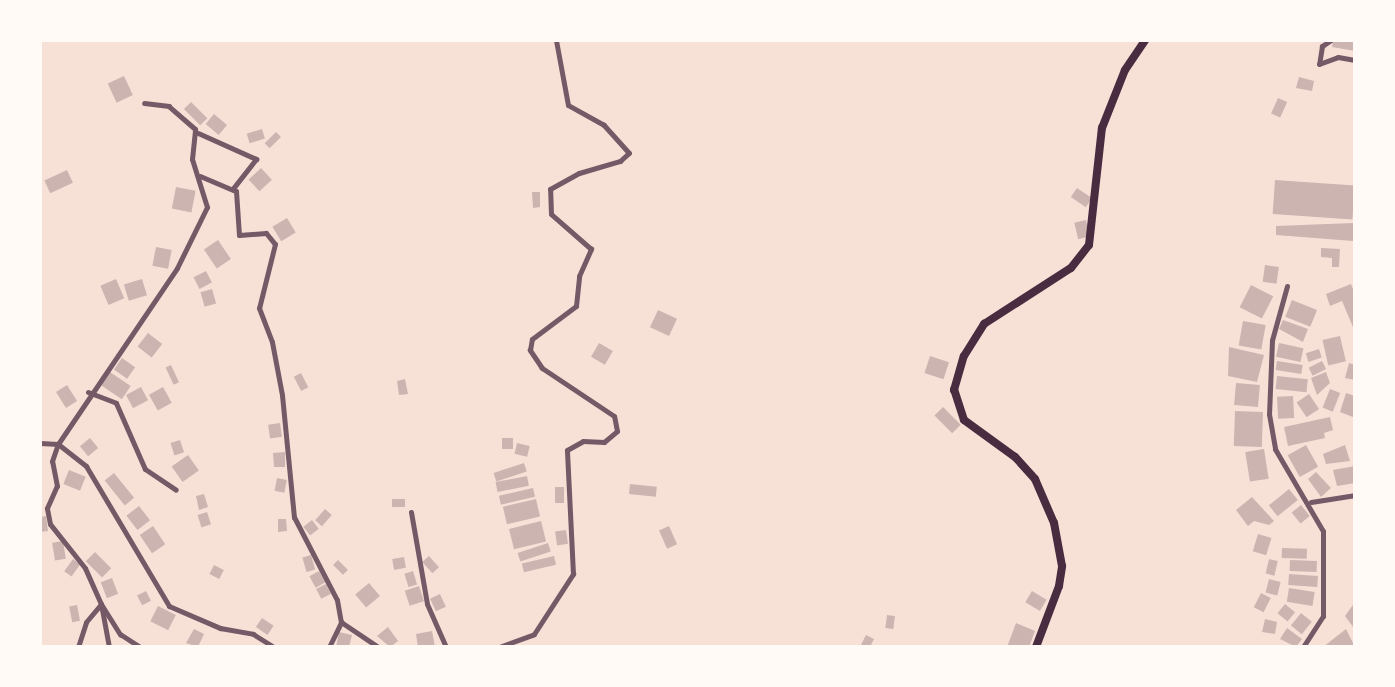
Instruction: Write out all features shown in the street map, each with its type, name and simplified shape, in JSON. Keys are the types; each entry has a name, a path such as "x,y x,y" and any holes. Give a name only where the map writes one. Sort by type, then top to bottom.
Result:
{"highway":[{"path":"1036,647 1062,566 1047,501 1015,457 964,420 954,390 964,356 984,324 1071,268 1089,245 1102,128 1125,70 1145,40"}],"street":[{"path":"499,647 534,634 573,574 567,450 583,441 604,442 617,431 614,416 542,368 530,350 532,339 576,306 579,276 591,249 551,214 550,189 579,173 620,161 629,153 604,125 568,105 556,40"},
{"path":"1331,40 1322,46 1319,64 1338,57 1355,60"},
{"path":"144,103 169,106 198,133 256,159 233,188 239,235 266,233 275,244 259,308 272,342 282,395 294,517 337,600 341,622 329,647"},
{"path":"140,647 120,634 101,604 72,545 47,515 57,486 52,461 58,444 88,392 177,268 207,207 192,159 198,133"},
{"path":"199,176 233,188"},
{"path":"1287,286 1272,340 1269,414 1275,449 1311,502 1323,531 1323,616 1303,647"},
{"path":"88,392 116,403 145,469 176,490"},
{"path":"40,443 58,444 77,455 98,482 169,606 220,628 253,634 274,647"},
{"path":"1311,502 1355,495"},
{"path":"411,512 425,596 446,647"},
{"path":"78,647 90,614 101,604"},
{"path":"101,604 109,647"},
{"path":"341,622 378,647"}],"building":[{"path":"1333,40 1355,40 1355,51 1332,47"},
{"path":"124,76 133,95 117,103 108,84"},
{"path":"1299,77 1314,81 1312,91 1296,88"},
{"path":"1278,98 1287,102 1280,118 1271,114"},
{"path":"191,102 207,118 200,125 184,109"},
{"path":"214,114 227,125 219,135 206,124"},
{"path":"262,129 265,139 250,143 247,134"},
{"path":"276,132 281,137 270,148 265,143"},
{"path":"261,168 272,180 259,191 249,180"},
{"path":"67,170 73,183 50,193 44,181"},
{"path":"1275,180 1355,186 1352,219 1273,214"},
{"path":"176,187 196,191 191,212 172,209"},
{"path":"1077,188 1092,198 1086,207 1071,197"},
{"path":"532,192 540,192 540,207 533,208"},
{"path":"287,218 296,233 281,241 272,227"},
{"path":"1086,220 1090,237 1078,239 1074,223"},
{"path":"1353,223 1353,241 1276,235 1276,226"},
{"path":"218,240 231,259 217,269 204,250"},
{"path":"156,247 172,250 168,269 152,266"},
{"path":"1321,248 1340,249 1339,267 1332,267 1332,258 1321,257"},
{"path":"1265,265 1279,267 1276,284 1263,282"},
{"path":"206,271 212,283 199,289 194,277"},
{"path":"116,279 124,298 109,305 100,286"},
{"path":"142,279 147,295 129,301 124,285"},
{"path":"1351,284 1355,294 1355,332 1342,301 1330,306 1326,294"},
{"path":"1251,285 1273,296 1262,319 1240,307"},
{"path":"212,289 216,303 205,307 200,292"},
{"path":"1292,300 1317,310 1310,327 1285,317"},
{"path":"658,310 677,319 669,336 650,327"},
{"path":"1283,320 1308,329 1303,342 1279,329"},
{"path":"1243,321 1266,325 1261,350 1239,346"},
{"path":"148,333 162,344 152,357 138,346"},
{"path":"1340,336 1346,361 1328,365 1322,340"},
{"path":"599,343 613,351 605,365 591,357"},
{"path":"1279,343 1303,348 1301,362 1276,357"},
{"path":"1229,347 1264,355 1257,382 1228,376"},
{"path":"1319,349 1322,358 1308,362 1306,353"},
{"path":"930,356 949,362 943,379 924,373"},
{"path":"122,358 135,367 127,379 114,369"},
{"path":"1277,361 1303,365 1301,374 1276,370"},
{"path":"1322,361 1326,369 1313,376 1309,368"},
{"path":"1349,363 1355,365 1355,380 1345,378"},
{"path":"171,365 179,382 174,385 166,368"},
{"path":"110,372 131,386 122,399 101,385"},
{"path":"1326,372 1330,383 1317,395 1311,378"},
{"path":"301,373 308,387 301,391 294,377"},
{"path":"1277,376 1308,379 1306,392 1276,389"},
{"path":"405,379 408,394 399,395 397,381"},
{"path":"1236,383 1260,385 1258,407 1234,405"},
{"path":"67,385 77,401 66,408 56,392"},
{"path":"141,387 148,400 133,408 126,395"},
{"path":"163,387 172,403 158,411 149,395"},
{"path":"1330,389 1340,393 1333,412 1323,408"},
{"path":"1346,393 1355,396 1353,417 1340,412"},
{"path":"1309,394 1319,409 1307,417 1297,402"},
{"path":"1293,396 1294,418 1278,419 1277,397"},
{"path":"943,407 961,425 952,433 935,415"},
{"path":"1235,411 1263,412 1262,447 1234,446"},
{"path":"1330,417 1333,430 1324,433 1325,438 1288,446 1284,427"},
{"path":"280,423 282,437 270,439 268,425"},
{"path":"90,438 98,448 88,456 80,446"},
{"path":"502,438 513,438 513,449 502,449"},
{"path":"180,440 184,452 175,455 170,443"},
{"path":"517,443 530,446 527,457 515,454"},
{"path":"1306,445 1318,467 1300,477 1288,455"},
{"path":"1345,445 1350,461 1326,464 1323,454"},
{"path":"1264,449 1269,479 1250,482 1245,452"},
{"path":"285,452 285,467 274,467 273,453"},
{"path":"188,455 199,471 183,482 172,466"},
{"path":"524,463 527,472 496,481 494,473"},
{"path":"1355,466 1355,483 1337,486 1333,470"},
{"path":"69,470 86,477 80,491 63,484"},
{"path":"1316,472 1331,488 1321,497 1308,479"},
{"path":"114,473 134,498 125,505 105,481"},
{"path":"527,476 529,486 497,492 496,482"},
{"path":"277,478 287,480 284,493 275,491"},
{"path":"630,484 657,487 656,497 629,494"},
{"path":"555,487 564,487 564,503 555,503"},
{"path":"533,488 535,497 501,505 499,496"},
{"path":"1289,489 1298,500 1278,516 1269,505"},
{"path":"204,494 208,507 199,510 196,496"},
{"path":"1252,497 1274,521 1269,525 1254,521 1248,526 1236,510"},
{"path":"392,499 405,499 405,507 392,507"},
{"path":"536,499 540,517 507,524 503,507"},
{"path":"1301,505 1310,516 1300,523 1292,513"},
{"path":"139,506 150,520 137,530 126,516"},
{"path":"325,509 332,515 322,526 315,520"},
{"path":"207,512 211,524 202,527 197,515"},
{"path":"46,516 48,531 40,532 40,517"},
{"path":"278,519 286,519 287,531 278,532"},
{"path":"312,520 319,529 310,535 303,527"},
{"path":"541,521 546,541 514,549 509,529"},
{"path":"153,526 165,544 152,553 140,535"},
{"path":"669,526 677,544 667,549 659,530"},
{"path":"566,530 568,544 557,545 555,532"},
{"path":"1258,534 1271,538 1266,555 1253,551"},
{"path":"63,541 66,559 55,560 52,543"},
{"path":"548,543 551,552 520,561 518,553"},
{"path":"1282,548 1307,549 1307,559 1282,558"},
{"path":"95,552 111,568 102,577 86,561"},
{"path":"311,555 315,569 306,572 302,557"},
{"path":"429,556 439,567 432,573 422,562"},
{"path":"554,556 556,565 524,572 522,563"},
{"path":"404,557 406,568 394,570 392,559"},
{"path":"73,559 80,564 71,576 64,571"},
{"path":"1269,559 1278,561 1274,576 1266,574"},
{"path":"338,560 348,570 343,575 333,565"},
{"path":"1290,560 1317,561 1317,572 1290,571"},
{"path":"214,565 224,570 219,579 209,574"},
{"path":"319,571 325,582 316,588 309,576"},
{"path":"413,571 417,584 408,587 404,574"},
{"path":"1289,574 1318,576 1317,587 1288,585"},
{"path":"112,578 118,594 107,598 101,582"},
{"path":"1269,579 1281,582 1277,595 1266,593"},
{"path":"369,583 380,596 366,608 355,595"},
{"path":"326,584 331,594 321,599 316,589"},
{"path":"419,586 424,601 410,606 405,591"},
{"path":"1289,588 1315,592 1312,606 1287,602"},
{"path":"146,591 151,601 142,605 137,596"},
{"path":"1032,591 1047,600 1040,611 1025,602"},
{"path":"1261,593 1271,598 1264,612 1254,607"},
{"path":"440,594 446,607 436,611 430,599"},
{"path":"1355,602 1355,626 1353,627 1345,616"},
{"path":"1285,604 1295,612 1288,622 1277,613"},
{"path":"77,605 80,621 72,622 69,607"},
{"path":"158,606 176,615 168,630 150,621"},
{"path":"1301,613 1312,622 1302,634 1291,625"},
{"path":"887,615 895,616 893,629 885,628"},
{"path":"262,618 274,626 267,635 256,627"},
{"path":"1265,619 1277,622 1275,634 1262,632"},
{"path":"1016,623 1035,631 1029,647 1007,647"},
{"path":"388,627 398,641 390,647 377,636"},
{"path":"1287,628 1302,639 1296,647 1280,639"},
{"path":"194,629 204,634 198,647 186,643"},
{"path":"1346,629 1355,647 1323,647"},
{"path":"432,631 435,647 418,647 416,634"},
{"path":"339,632 352,635 349,647 336,647"},
{"path":"866,635 874,639 870,647 860,647"}]}
